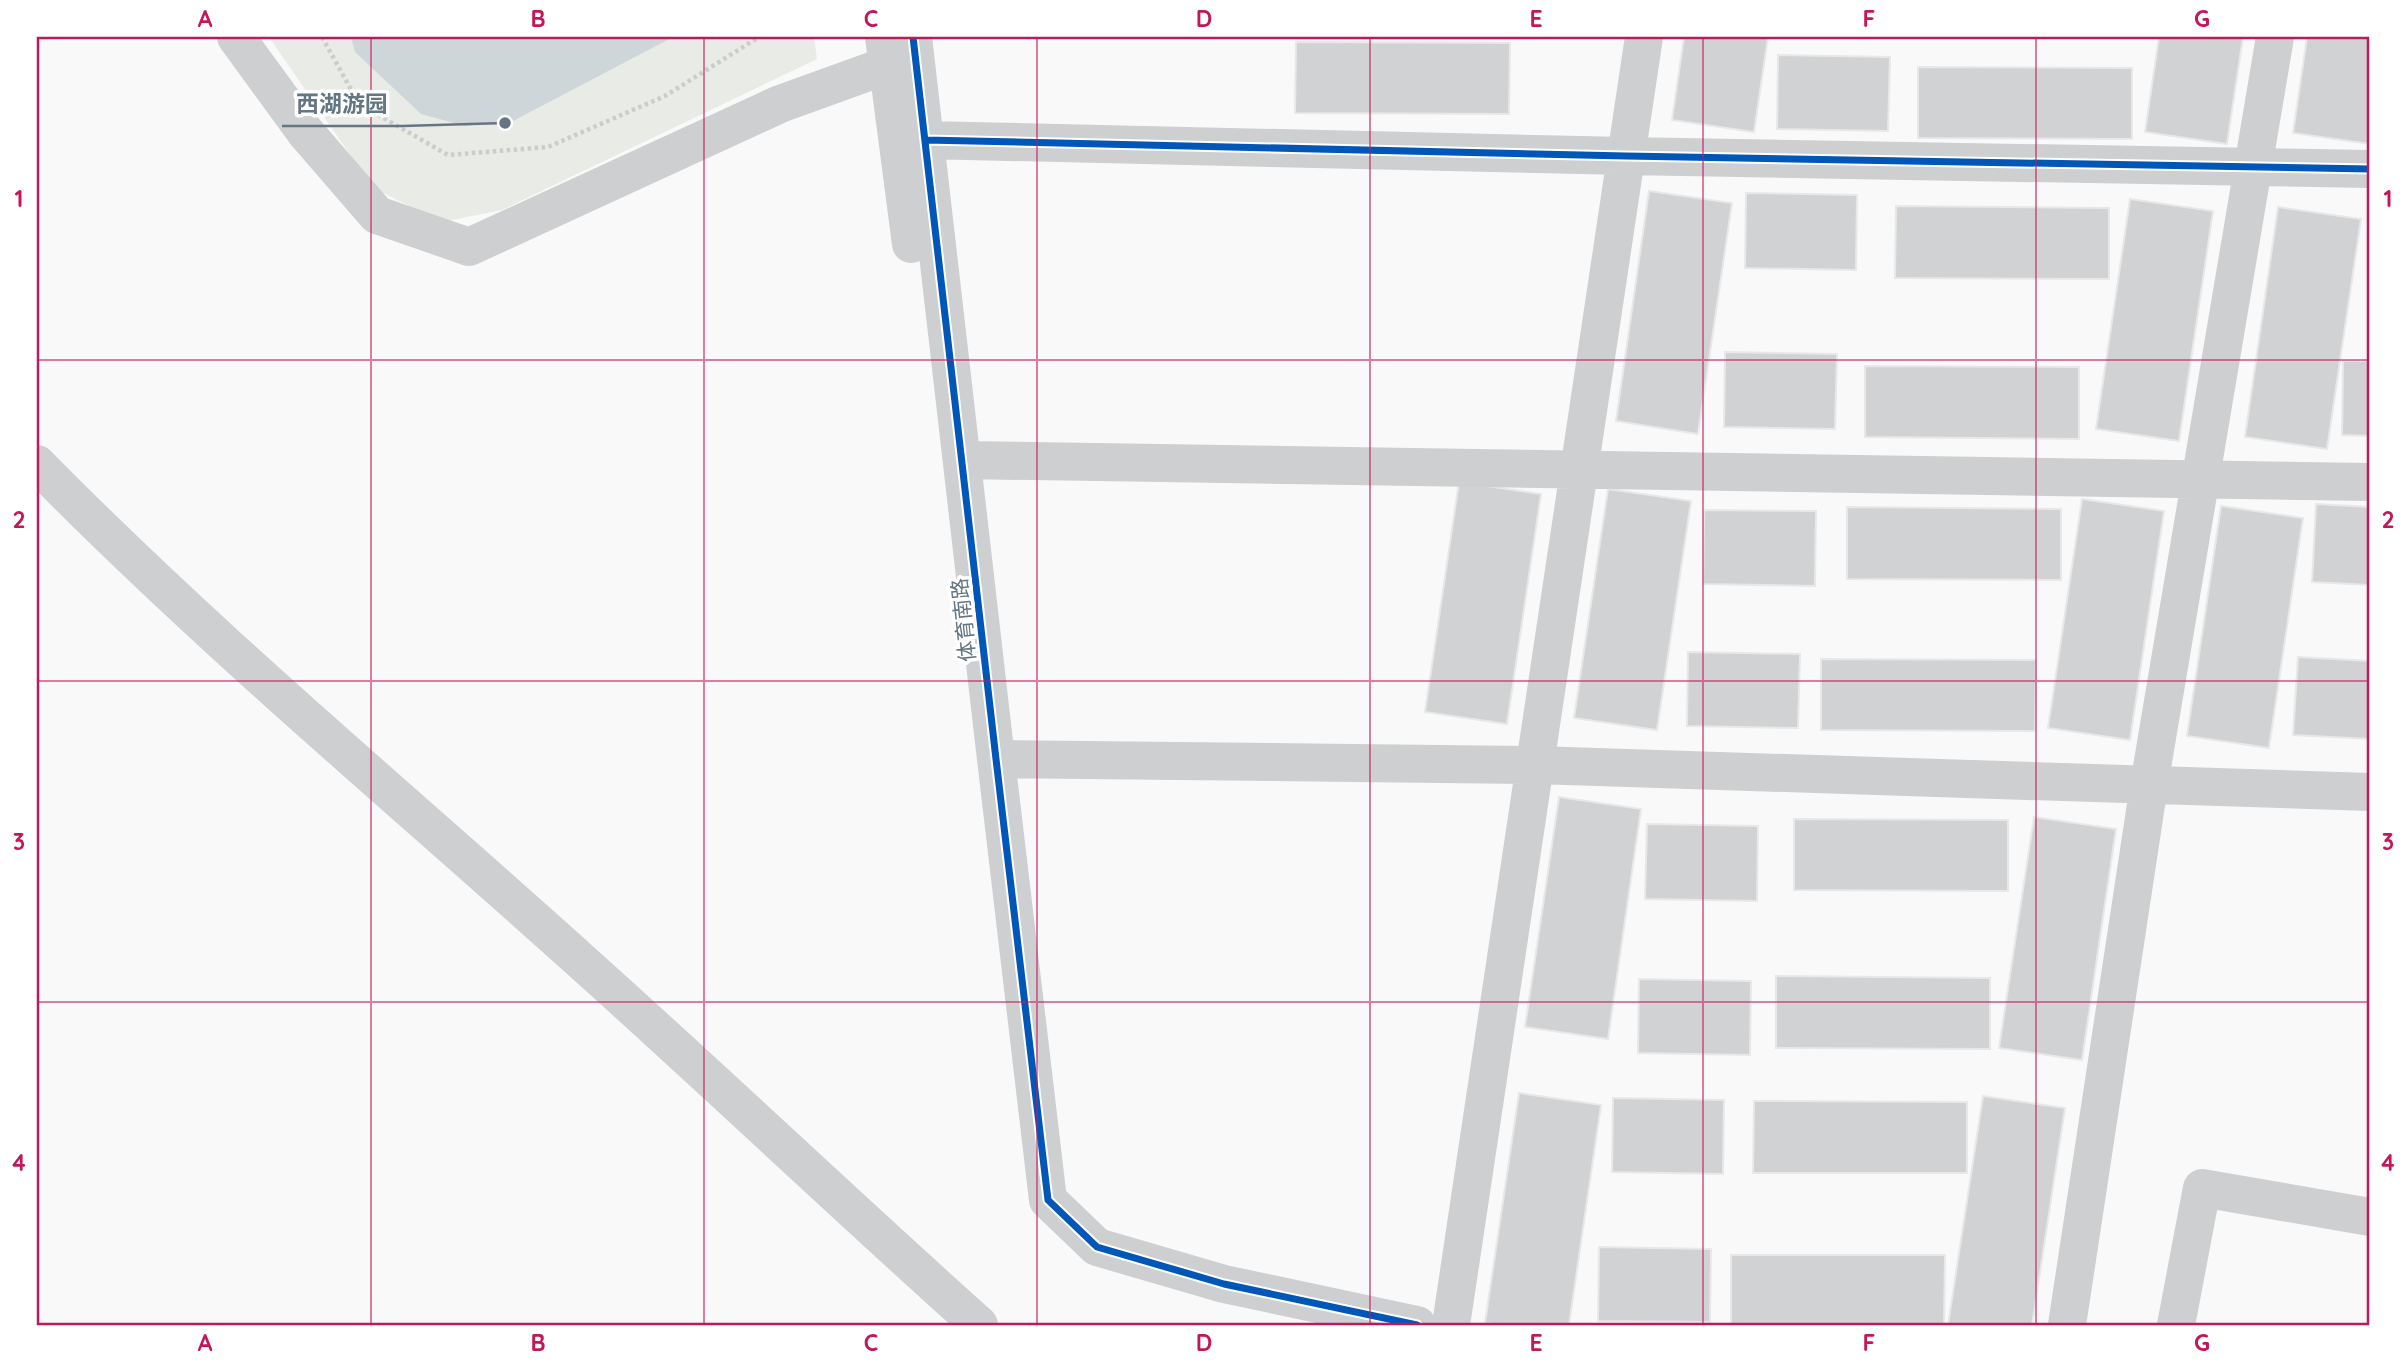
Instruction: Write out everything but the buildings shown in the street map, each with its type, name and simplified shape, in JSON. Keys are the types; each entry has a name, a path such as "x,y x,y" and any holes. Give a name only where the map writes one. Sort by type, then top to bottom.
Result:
{"street":[{"path":"236,37 306,133 377,215 469,247 900,50"},
{"path":"1451,1325 1644,37"},
{"path":"2067,1325 2149,785 2275,37"},
{"name":"体育南路","path":"900,50 925,140 996,759 1041,1205"},
{"name":"体育南路","path":"900,50 1041,1205"},
{"path":"925,140 2370,170"},
{"path":"962,460 2370,482"},
{"path":"37,464 99,527 336,745 582,962 979,1325"},
{"path":"996,759 1535,765 2370,792"},
{"path":"2176,1325 2202,1188 2370,1217"},
{"path":"1041,1205 1090,1261 1350,1325"},
{"path":"1041,1205 1097,1247 1224,1284 1417,1325"}],"path":[{"path":"323,37 359,104 448,155 548,148 665,96 759,37"}],"shaded area":[{"path":"269,37 814,37 817,59 502,210 442,222 373,188"},
{"path":"351,37 673,37 513,121 465,126 421,114 355,52"}],"cycle path":[{"path":"913,37 1048,1200 1097,1247 1224,1284 1417,1325"},
{"path":"925,140 2370,169"}],"place":[{"name":"西湖游园","path":"505,123"}]}
